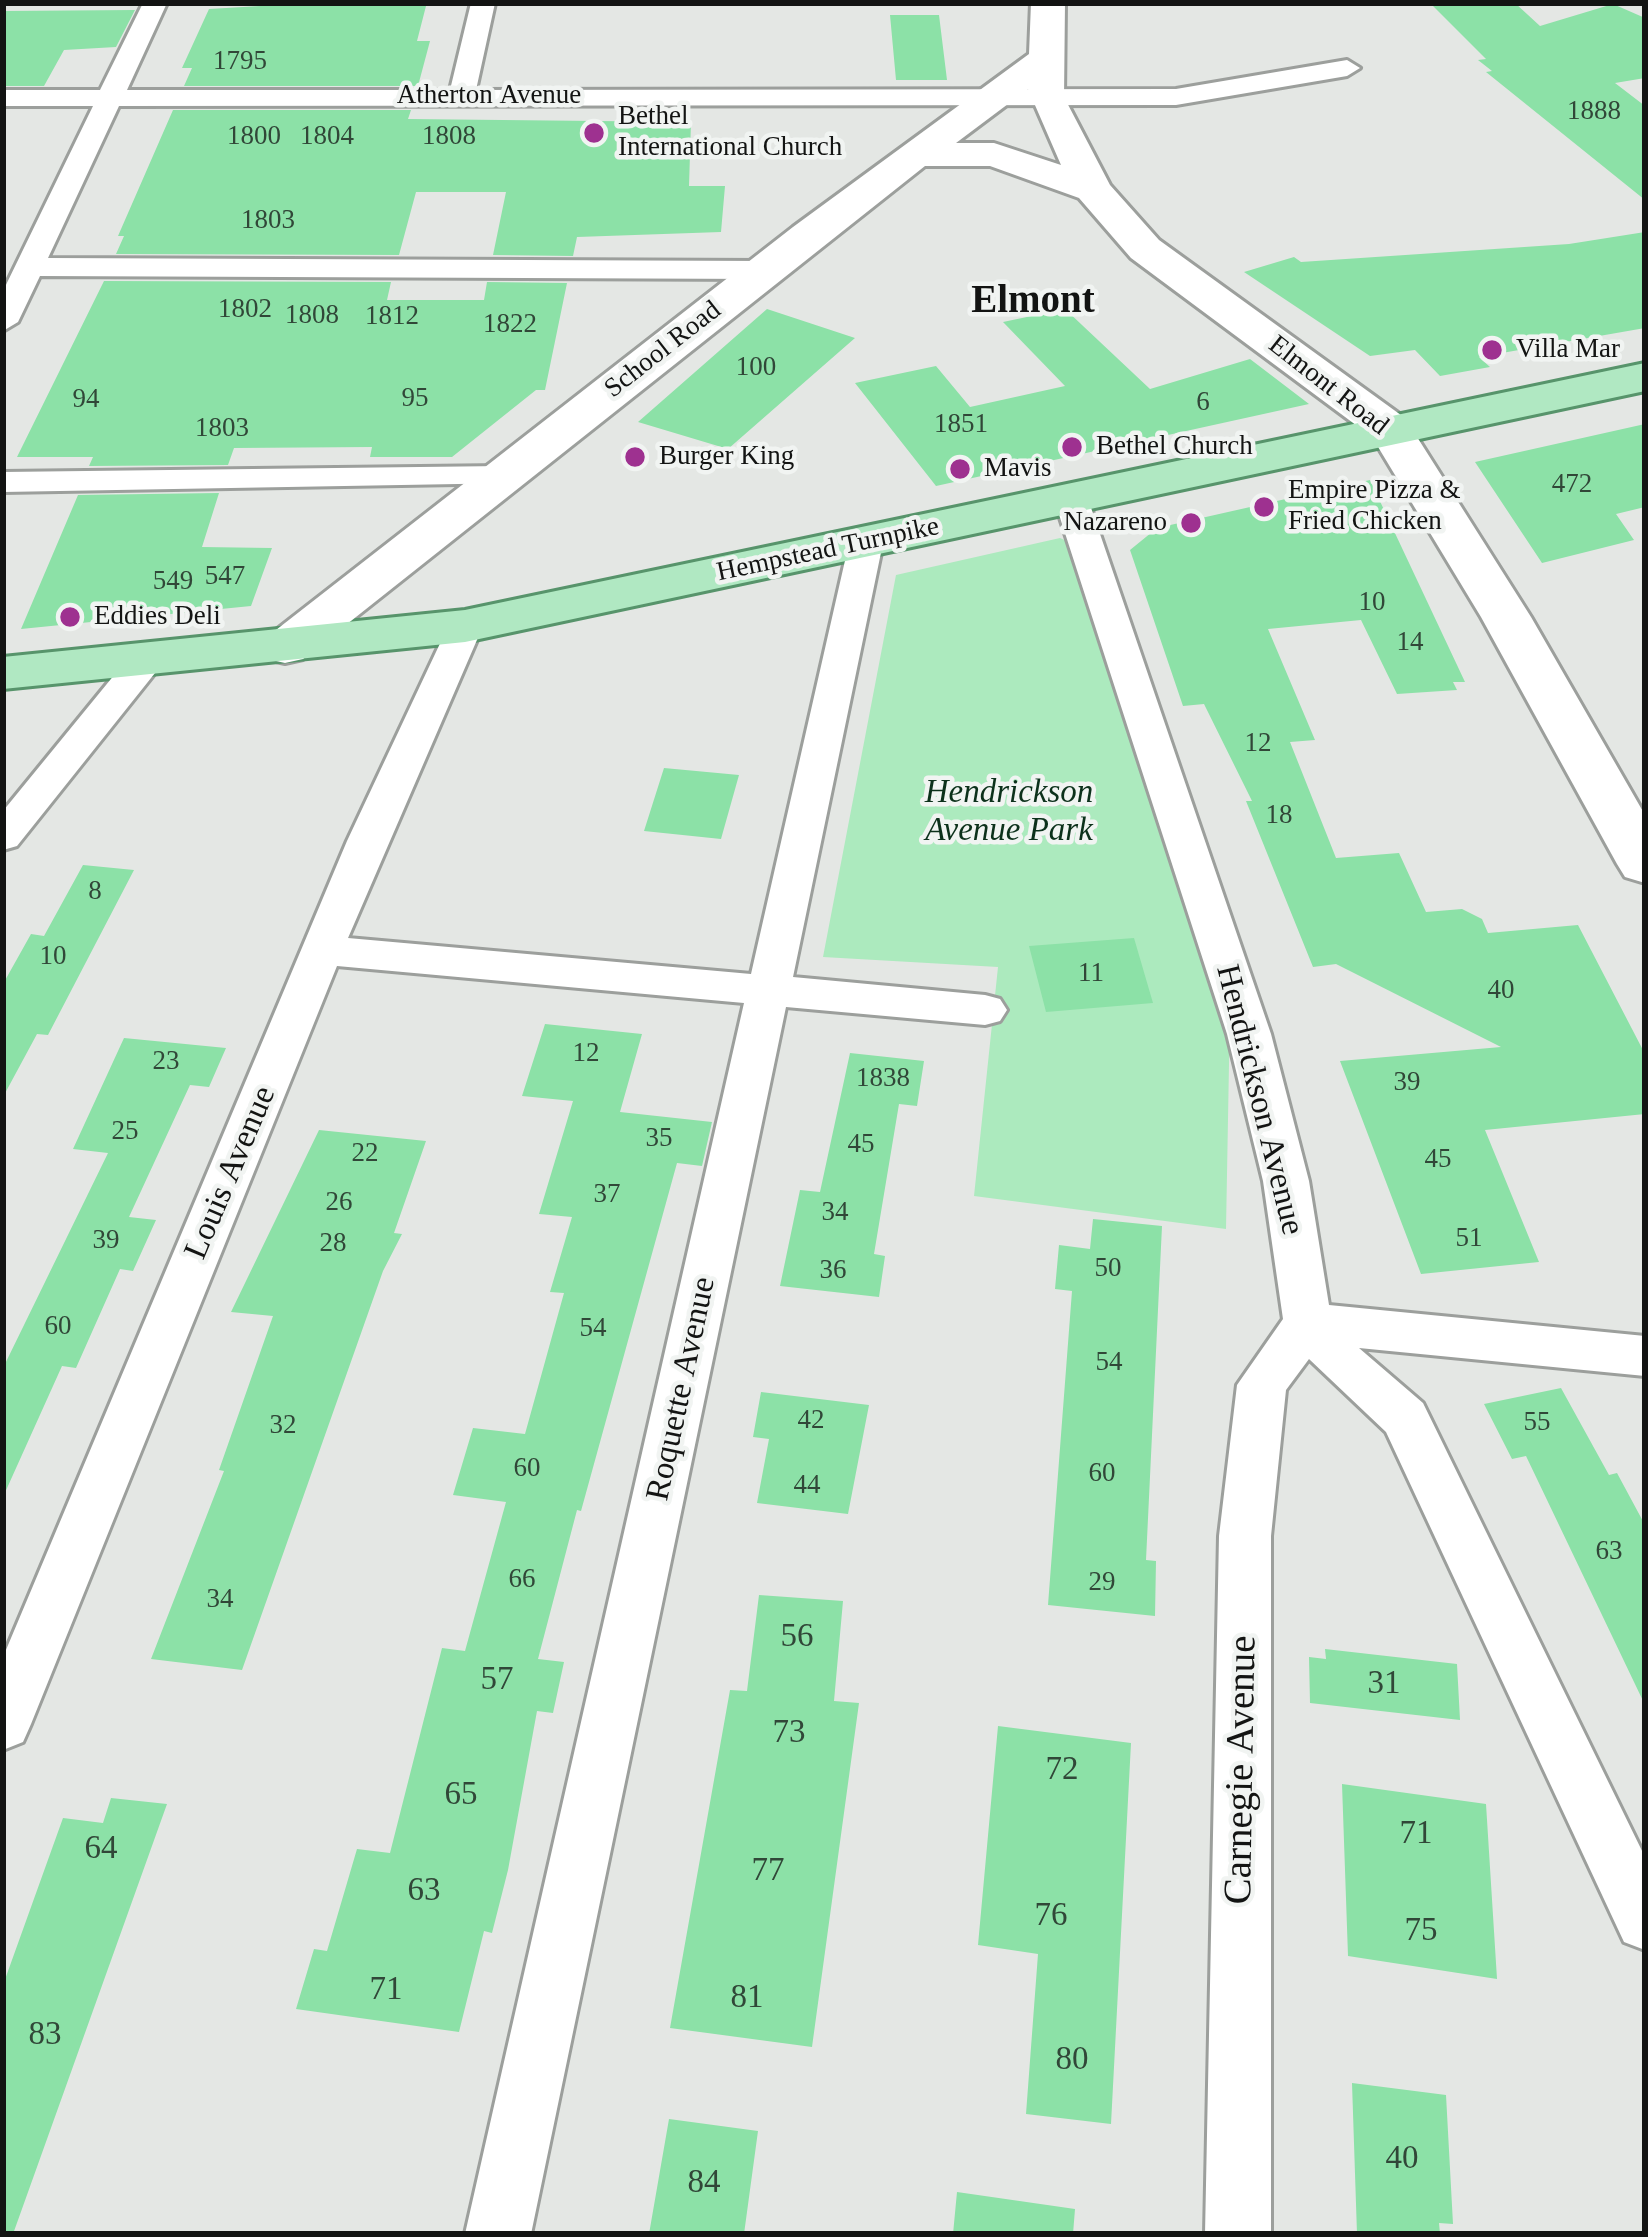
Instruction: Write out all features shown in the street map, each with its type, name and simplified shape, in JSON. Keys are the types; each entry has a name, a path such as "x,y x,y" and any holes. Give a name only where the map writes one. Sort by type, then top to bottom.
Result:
{"main road":[{"name":"Elmont Road","path":"1048,3 1046,97 1094,190 1145,249 1389,428 1506,617 1645,864"},
{"name":"School Road","path":"285,648 764,270 1045,58"},
{"path":"917,155 994,154 1094,190"},
{"name":"Hempstead Turnpike","path":"3,674 465,626 1645,377"}],"street":[{"path":"3,322 155,3"},
{"path":"462,96 483,3"},
{"name":"Atherton Avenue","path":"3,98 1176,97 1347,68"},
{"path":"30,267 764,270"},
{"path":"3,482 503,476"},
{"name":"Hendrickson Avenue","path":"1070,496 1249,1034 1286,1180 1308,1323"},
{"name":"Roquette Avenue","path":"498,2234 866,543"},
{"name":"Louis Avenue","path":"3,1724 324,950 465,626"},
{"path":"3,837 146,660"},
{"path":"324,950 985,1010"},
{"path":"1308,1323 1645,1356"},
{"path":"1308,1323 1336,1357 1406,1418 1645,1921"},
{"name":"Carnegie Avenue","path":"1238,2234 1244,1536 1262,1385 1308,1323"}],"green space":[{"name":"Hendrickson Avenue Park","path":"1060,538 1090,551 1230,1009 1226,1229 974,1196 998,967 823,957 896,575"}],"building":[{"path":"1430,3 1515,3 1540,26 1613,4 1645,18 1645,78 1615,83 1645,106 1645,200 1486,72 1492,71 1478,60 1486,59"},
{"path":"426,6 417,41 430,41 418,86 184,86 192,68 182,68 209,9"},
{"path":"135,10 116,47 64,50 44,86 3,86 3,11"},
{"path":"890,15 939,15 947,80 896,80"},
{"path":"173,110 411,110 408,119 691,122 689,186 725,186 721,232 577,237 573,256 493,255 506,192 416,192 399,255 116,254 124,236 118,236"},
{"path":"1645,232 1645,328 1479,357 1490,367 1440,376 1415,350 1370,356 1244,272 1294,257 1301,262 1569,244"},
{"path":"104,281 391,282 387,300 484,300 487,282 567,283 545,390 536,390 452,457 370,457 372,447 234,448 228,465 89,466 93,457 17,457"},
{"path":"767,309 855,338 728,449 638,422"},
{"path":"1065,309 1150,389 1250,359 1309,404 936,486 855,383 936,366 970,407 1065,386 1003,322"},
{"path":"1645,424 1645,507 1616,514 1634,540 1542,563 1475,462"},
{"path":"1370,480 1465,682 1453,682 1457,690 1397,694 1361,620 1268,629 1315,740 1290,742 1336,858 1399,853 1426,912 1462,909 1482,919 1488,933 1578,925 1645,1054 1645,1114 1485,1130 1539,1262 1421,1274 1340,1061 1501,1047 1336,964 1313,967 1246,801 1252,801 1204,704 1183,706 1130,550 1157,528"},
{"path":"219,493 202,547 272,548 251,606 21,629 78,495"},
{"path":"664,768 739,775 721,839 644,831"},
{"path":"83,865 134,870 48,1035 37,1034 3,1097 3,984 31,934 44,936"},
{"path":"1134,938 1153,1003 1046,1012 1029,946"},
{"path":"545,1024 642,1034 620,1112 712,1122 702,1166 677,1163 581,1511 577,1510 538,1659 564,1662 553,1713 537,1711 508,1870 492,1933 484,1931 459,2032 296,2009 314,1949 327,1951 357,1849 390,1853 442,1648 465,1651 506,1502 453,1495 473,1428 525,1434 564,1293 550,1292 572,1217 539,1214 573,1101 522,1096"},
{"path":"124,1038 226,1048 209,1087 190,1085 129,1217 156,1220 133,1271 120,1269 76,1368 62,1366 3,1497 3,1368 108,1153 73,1149"},
{"path":"850,1053 924,1061 917,1106 899,1104 874,1254 885,1256 879,1297 780,1286 800,1190 820,1192"},
{"path":"319,1130 426,1141 394,1233 402,1234 383,1271 242,1670 151,1659 224,1471 219,1470 273,1316 231,1312"},
{"path":"1093,1219 1162,1226 1146,1560 1156,1561 1155,1616 1048,1605 1072,1291 1055,1289 1059,1245 1090,1249"},
{"path":"1561,1388 1609,1475 1617,1473 1645,1525 1645,1705 1526,1456 1512,1459 1484,1404"},
{"path":"761,1392 869,1405 848,1514 757,1503 769,1439 753,1437"},
{"path":"759,1595 843,1601 834,1701 859,1703 812,2047 670,2028 730,1690 747,1691"},
{"path":"1325,1649 1457,1664 1460,1720 1310,1703 1309,1657 1326,1659"},
{"path":"998,1726 1131,1743 1111,2124 1026,2114 1038,1954 978,1945"},
{"path":"1342,1784 1486,1804 1497,1979 1348,1956"},
{"path":"111,1798 167,1804 13,2234 3,2234 3,1985 63,1818 103,1823"},
{"path":"1352,2083 1446,2095 1453,2224 1439,2223 1440,2234 1357,2234"},
{"path":"669,2119 758,2131 744,2234 649,2234"},
{"path":"957,2192 1075,2209 1073,2234 953,2234"}],"place":[{"name":"Bethel International Church","path":"594,133"},
{"name":"Villa Mar","path":"1492,350"},
{"name":"Bethel Church","path":"1072,447"},
{"name":"Burger King","path":"635,457"},
{"name":"Mavis","path":"960,469"},
{"name":"Empire Pizza & Fried Chicken","path":"1264,507"},
{"name":"Nazareno","path":"1191,523"},
{"name":"Eddies Deli","path":"70,617"}],"district":[{"name":"Elmont","path":"1033,302"}]}
